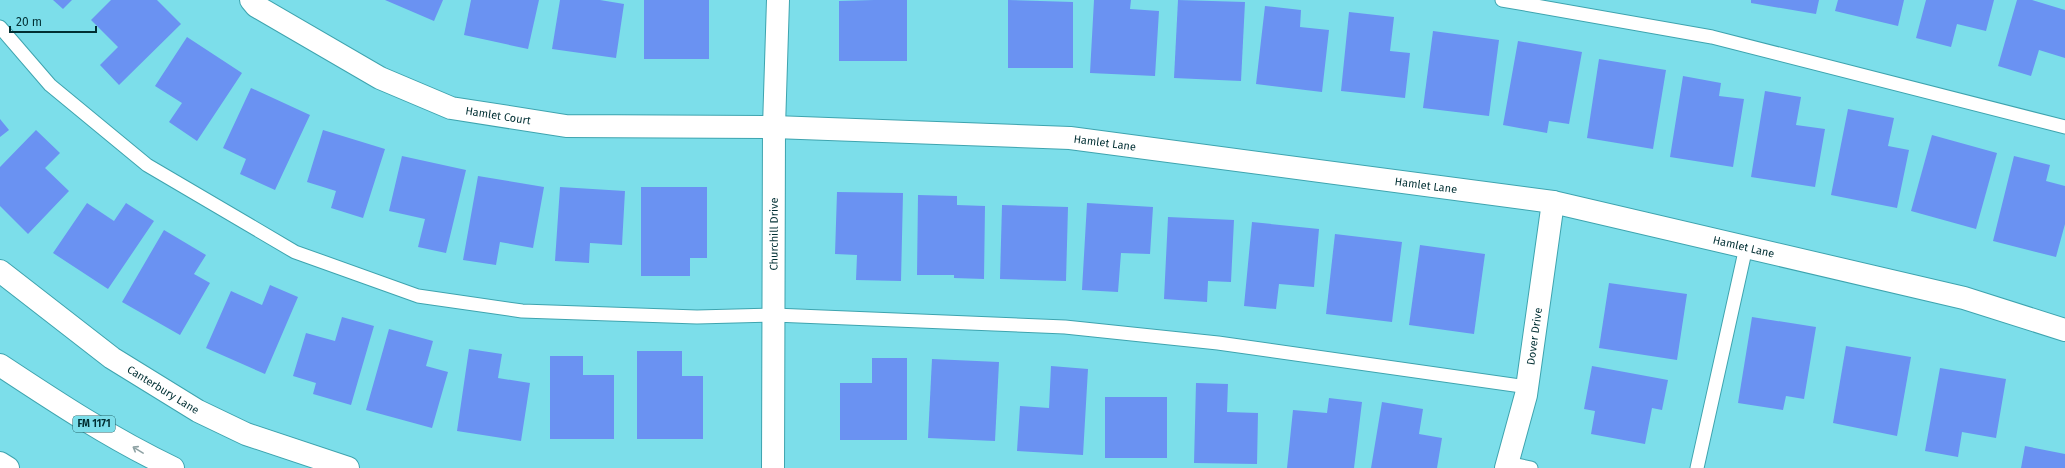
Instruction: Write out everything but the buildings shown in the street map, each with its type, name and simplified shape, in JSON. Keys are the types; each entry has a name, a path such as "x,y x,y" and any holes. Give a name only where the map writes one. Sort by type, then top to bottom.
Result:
{"street":[{"name":"Hamlet Court","path":"251,0 256,6 380,78 451,108 566,126 774,127"},
{"name":"Churchill Drive","path":"773,468 774,127 778,0"},
{"name":"Hamlet Lane","path":"774,127 1070,138 1553,202 1964,298 2065,330"},
{"name":"Dover Drive","path":"1506,466 1528,386 1553,202"},
{"name":"Canterbury Lane","path":"0,271 112,358 198,411 246,434 348,468"},
{"name":"FM 1171","path":"0,365 145,455 173,468"},
{"path":"0,463 8,468"}],"lane":[{"path":"1502,0 1712,37 2065,127"},
{"path":"0,28 50,85 147,165 302,254 418,296 522,311 697,316 774,315 1065,327 1218,343 1528,386"},
{"path":"1697,468 1746,247"},
{"path":"1506,466 1531,468"}]}
